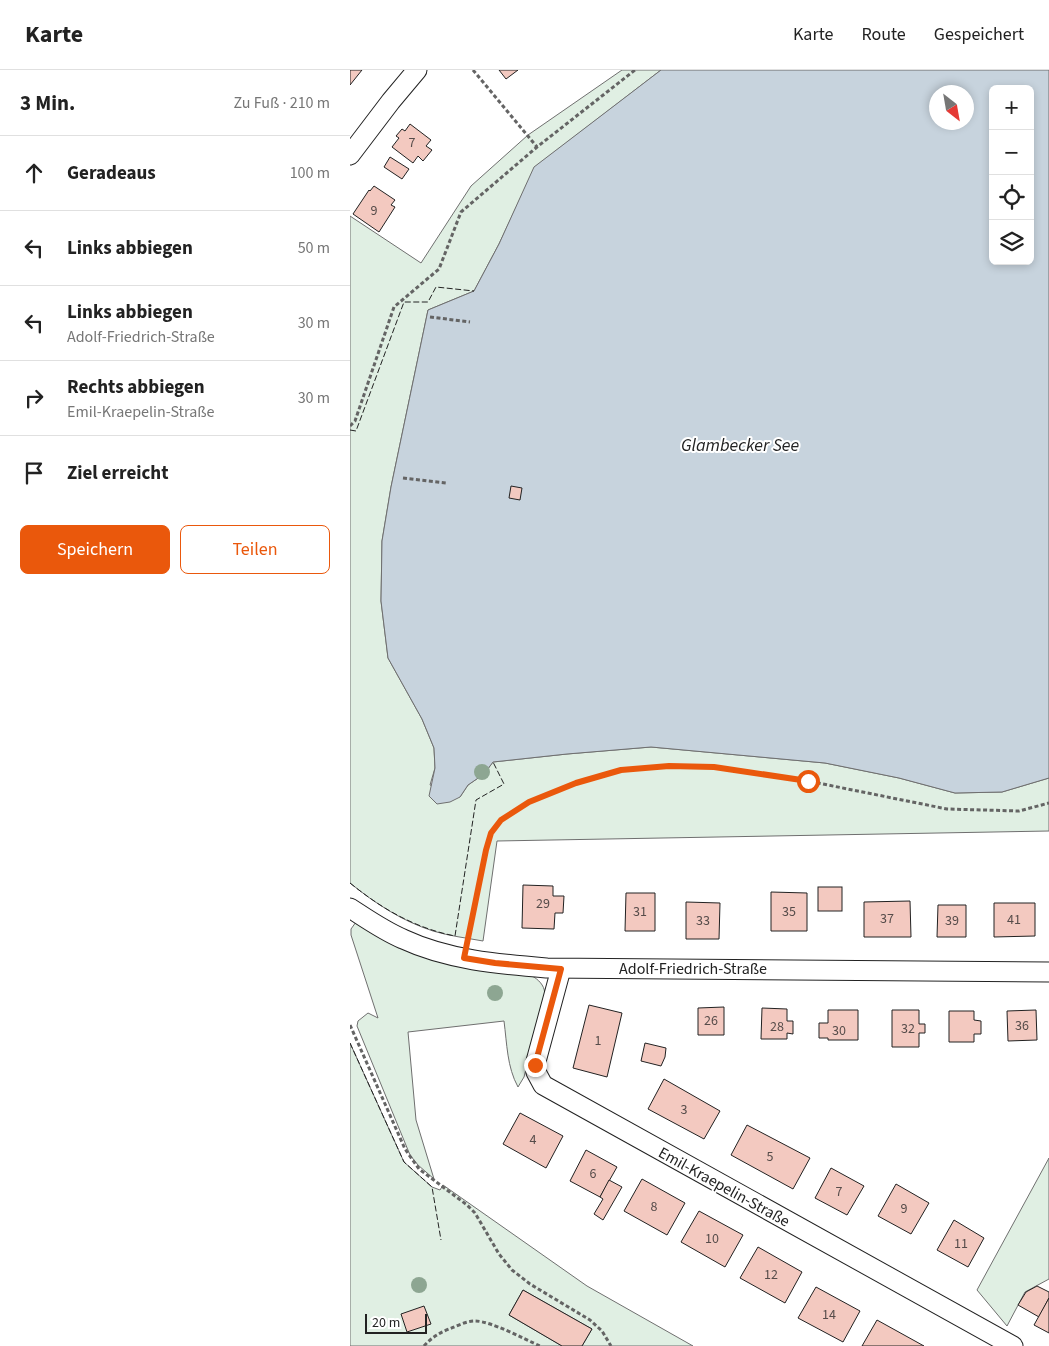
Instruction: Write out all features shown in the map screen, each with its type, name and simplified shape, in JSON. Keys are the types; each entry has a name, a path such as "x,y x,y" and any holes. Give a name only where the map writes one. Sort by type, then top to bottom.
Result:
{"street":[{"path":"350,155 417,70"},
{"name":"Adolf-Friedrich-Straße","path":"350,908 377,926 404,940 431,950 495,963 561,969 1049,972"},
{"name":"Emil-Kraepelin-Straße","path":"561,969 535,1065 536,1072 544,1085 1013,1346"}],"path":[{"path":"473,70 537,147"},
{"path":"350,426 355,420 394,307 439,269 461,212 537,147 635,70"},
{"path":"430,318 470,322"},
{"path":"403,478 446,483"},
{"path":"464,958 486,850 491,833 501,820 529,802 576,783 621,770 669,766 714,767 808,781 947,808 1019,811 1049,803"},
{"path":"350,1025 405,1149 419,1170 461,1200 475,1213 499,1254 512,1270 526,1281 590,1320 602,1331 612,1346"},
{"path":"424,1346 440,1332 466,1322 475,1321 485,1322 540,1346"}],"green space":[{"path":"622,70 661,70 535,167 499,244 474,291 428,310 391,487 382,541 381,601 388,658 422,719 434,748 435,768 430,785 460,797 468,785 484,774 493,762 651,747 825,763 899,778 955,793 1002,792 1049,778 1049,831 497,841 483,941 452,936 422,927 400,917 350,883 350,216 421,263 471,186 528,135"},
{"path":"356,922 534,977 541,983 544,990 545,996 524,1077 518,1087 510,1063 504,1021 408,1032 416,1120 434,1179 410,1155 357,1026 358,1021 368,1013 378,1018 351,935 351,929"},
{"path":"350,1043 404,1162 432,1187 440,1190 443,1185 587,1286 693,1346 582,1346 592,1329 523,1290 509,1315 562,1346 350,1346"},
{"path":"1049,1158 1049,1279 1025,1292 1007,1326 977,1290"}],"water":[{"name":"Glambecker See","path":"661,70 1049,70 1049,778 1002,792 955,793 899,778 825,763 651,747 493,762 484,774 468,785 460,797 450,802 437,804 429,796 435,768 434,748 422,719 388,658 381,601 382,541 391,487 428,310 474,291 499,244 534,167"}],"building":[{"path":"350,70 362,70 350,85"},
{"path":"499,70 518,70 506,79"},
{"path":"410,124 431,140 426,146 432,150 423,161 418,156 413,163 392,147 399,138 396,136 402,129 405,131"},
{"path":"390,157 409,169 402,179 384,167"},
{"path":"374,186 395,200 391,205 395,207 379,232 353,214 369,190"},
{"path":"511,486 522,488 520,500 509,498"},
{"path":"523,885 553,886 553,896 564,896 563,913 555,913 554,929 522,928"},
{"path":"818,887 842,887 842,911 818,911"},
{"path":"771,892 807,893 807,931 771,931"},
{"path":"626,893 655,893 655,931 625,931"},
{"path":"910,901 911,937 864,937 864,902"},
{"path":"686,902 720,903 719,939 686,939"},
{"path":"994,903 1035,903 1035,936 994,937"},
{"path":"938,905 966,905 966,937 937,937"},
{"path":"589,1005 622,1013 607,1077 573,1068"},
{"path":"724,1007 724,1035 698,1035 698,1008"},
{"path":"762,1008 787,1009 787,1021 793,1021 793,1034 787,1033 787,1039 761,1039"},
{"path":"828,1010 858,1010 858,1040 828,1040 828,1038 819,1038 819,1023 828,1023"},
{"path":"892,1010 919,1010 919,1024 925,1024 925,1033 919,1033 919,1047 892,1047"},
{"path":"1036,1010 1037,1040 1008,1041 1007,1011"},
{"path":"949,1011 974,1011 974,1020 981,1021 981,1034 974,1034 974,1042 949,1042"},
{"path":"645,1043 666,1048 661,1066 641,1061"},
{"path":"664,1079 720,1111 704,1139 648,1109"},
{"path":"520,1113 563,1136 546,1168 503,1144"},
{"path":"747,1125 810,1158 793,1189 731,1155"},
{"path":"586,1150 617,1167 600,1197 570,1181"},
{"path":"831,1168 864,1186 847,1215 815,1198"},
{"path":"642,1179 685,1203 667,1235 624,1211"},
{"path":"609,1180 622,1187 603,1220 594,1214 603,1199 600,1197"},
{"path":"896,1184 929,1203 911,1234 878,1216"},
{"path":"699,1211 743,1235 725,1267 681,1242"},
{"path":"954,1220 984,1238 968,1267 937,1250"},
{"path":"758,1247 802,1272 785,1303 740,1278"},
{"path":"1037,1286 1049,1292 1049,1298 1039,1317 1018,1305 1026,1292"},
{"path":"816,1287 860,1311 843,1342 798,1318"},
{"path":"523,1290 592,1329 582,1346 562,1346 509,1315"},
{"path":"1049,1298 1049,1333 1034,1325"},
{"path":"424,1306 431,1324 407,1332 401,1314"},
{"path":"877,1320 924,1346 862,1346"}],"fence":[{"path":"350,430 356,431 404,302 428,302 436,287 474,291"},
{"path":"350,883 374,901 413,923 455,936 476,800 504,784 493,762"},
{"path":"350,1043 404,1162 432,1187 441,1240"}],"route":[{"path":"535,1065 561,969 464,958 486,850 491,833 501,820 529,802 576,783 621,770 669,766 714,767 808,781"}]}
